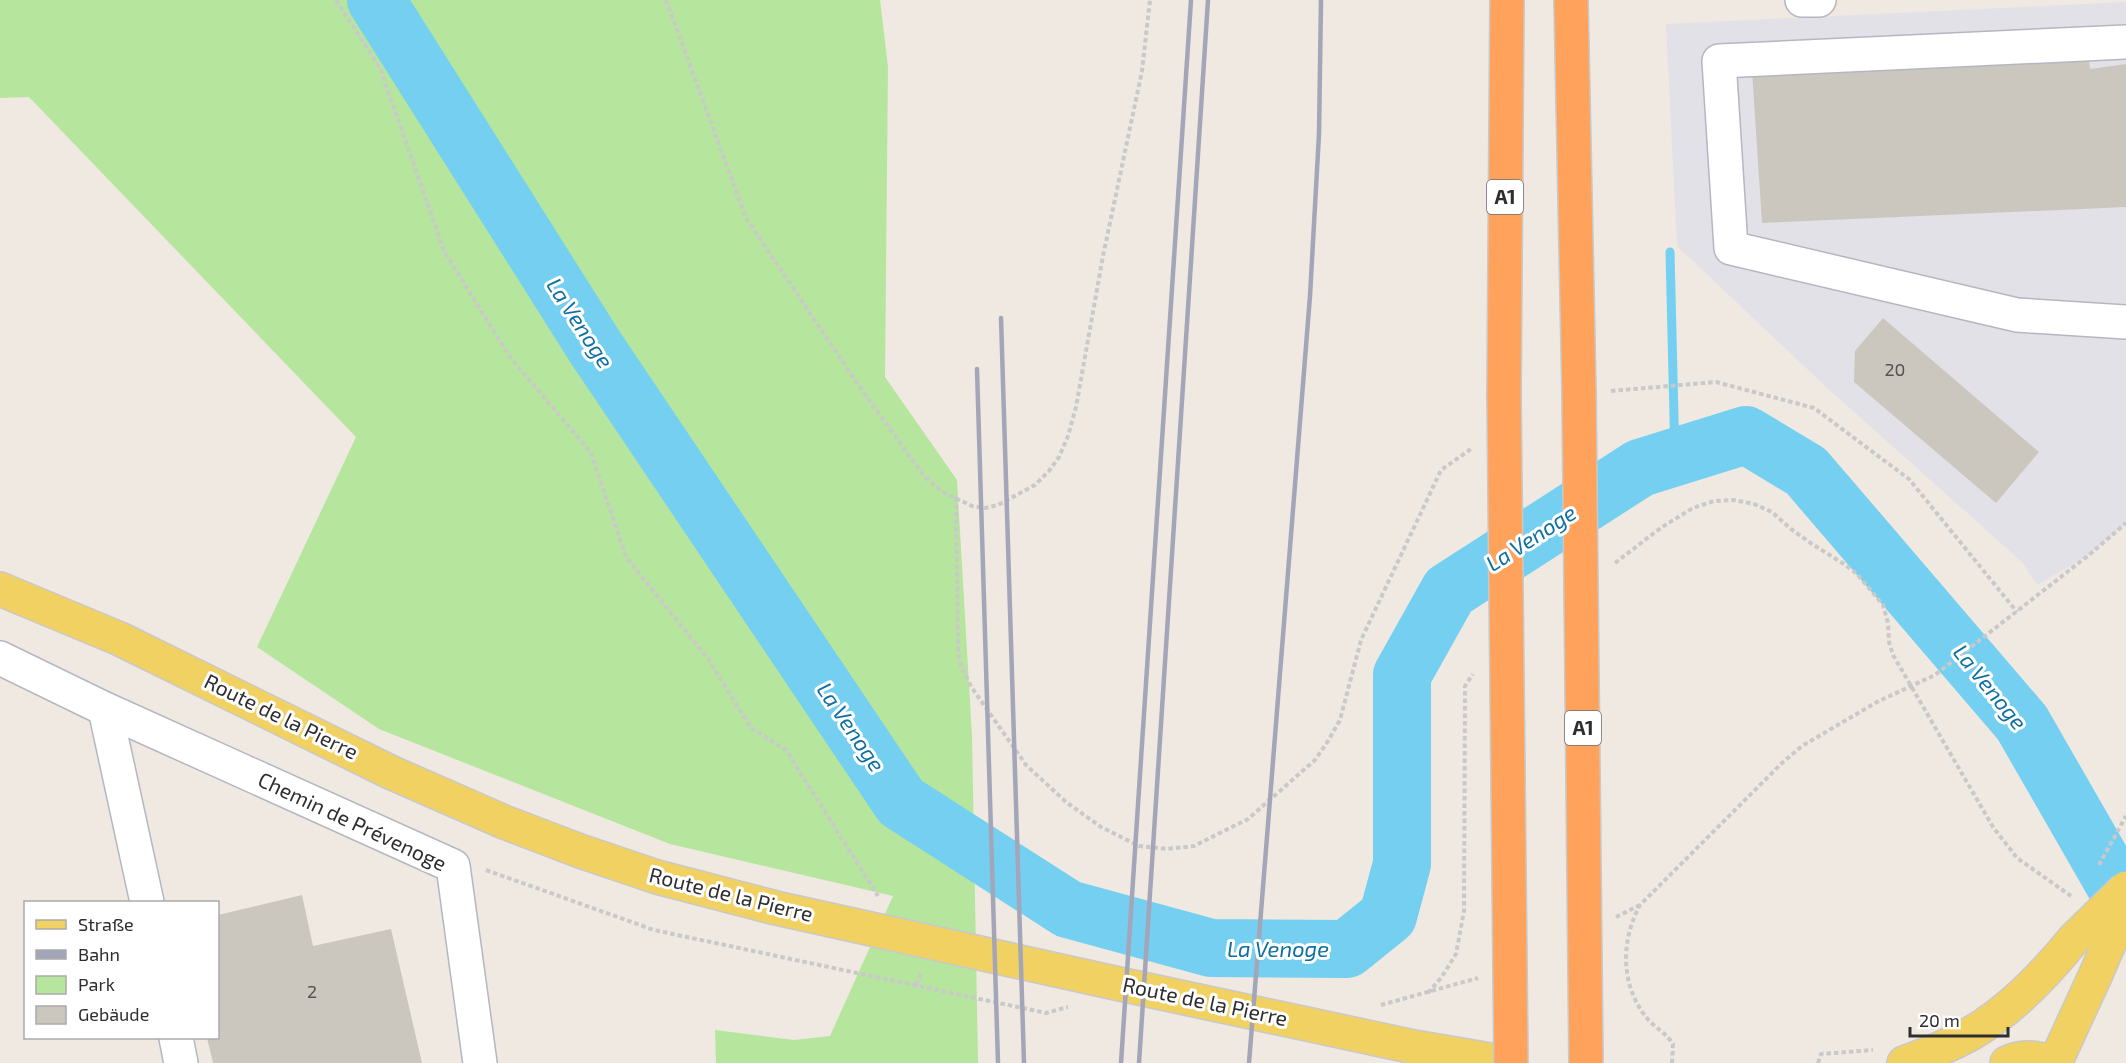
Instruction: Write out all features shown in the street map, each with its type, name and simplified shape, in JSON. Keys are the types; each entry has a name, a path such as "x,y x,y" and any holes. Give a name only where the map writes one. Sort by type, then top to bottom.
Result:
{"highway":[{"name":"A1","path":"1507,0 1504,394 1509,1063"},
{"name":"A1","path":"1571,0 1579,393 1587,1063"}],"main road":[{"name":"Route de la Pierre","path":"0,589 120,639 390,771 483,813 557,843 657,878 776,908 1104,980 1414,1047 1509,1063"},
{"path":"1904,1063 1947,1046 1983,1026 2012,1004 2126,888"},
{"path":"2007,1063 2025,1057 2040,1058 2054,1063 2126,904"}],"street":[{"path":"1802,0 1804,2 1819,0"},
{"path":"2123,315 2017,315 1731,248 1719,61 2126,42"},
{"name":"Chemin de Prévenoge","path":"0,658 105,709 453,866 480,1063"},
{"path":"105,709 147,901"},
{"path":"176,1039 181,1063"}],"path":[{"path":"336,0 380,68 444,251 510,357 591,453 626,557 708,659 751,728 786,750 883,904"},
{"path":"666,0 746,218 924,476 941,491 972,506 985,508 998,505 1035,485 1059,457 1068,436 1076,407 1103,256 1142,71 1150,0"},
{"path":"1670,386 1716,382 1814,408 1908,479 2017,612"},
{"path":"956,497 958,649 961,666 972,688 1026,765 1066,802 1101,827 1139,846 1167,849 1194,846 1248,819 1315,760 1340,720 1361,640 1441,470"},
{"path":"1610,566 1662,527 1693,508 1714,501 1734,500 1754,504 1772,512 1804,539 1851,569 1882,605 1888,623 1889,642 1893,655 1993,827 2017,858 2078,900"},
{"path":"1610,921 1640,905 1765,779 1802,746 1877,702 1935,675 2126,523"},
{"path":"1428,993 1441,978 1456,954 1464,911 1465,686 1477,668"},
{"path":"453,866 492,871 654,930 1046,1013 1079,1004"},
{"path":"1640,905 1629,930 1626,963 1632,992 1644,1015 1673,1044 1672,1063"},
{"path":"1375,1006 1484,976"}],"shaded area":[{"path":"2126,2 2126,523 2089,555 2037,585 2022,562 1825,386 1677,246 1666,24"}],"green space":[{"path":"0,0 880,0 888,67 885,377 957,480 972,736 978,1063 716,1063 715,1030 794,1040 830,1036 893,896 670,844 379,729 257,647 356,437 29,97 0,98"}],"building":[{"path":"2089,60 2090,69 2126,64 2126,207 1762,223 1752,71"},
{"path":"1883,318 2039,452 1996,503 1854,382 1855,351"},
{"path":"302,895 313,946 391,929 422,1063 213,1063 207,1039 219,1039 219,915"}],"waterway":[{"name":"La Venoge","path":"376,0 595,347 901,802 1068,909 1211,948 1347,949 1388,916 1402,864 1402,675 1449,591 1640,468 1746,435 1806,471 2022,723 2126,904"},
{"path":"1670,252 1675,458"}],"railway":[{"path":"1121,1063 1191,0"},
{"path":"1139,1063 1208,0"},
{"path":"1249,1063 1310,296 1319,134 1321,0"},
{"path":"1001,318 1024,1063"},
{"path":"977,369 998,1063"}]}
